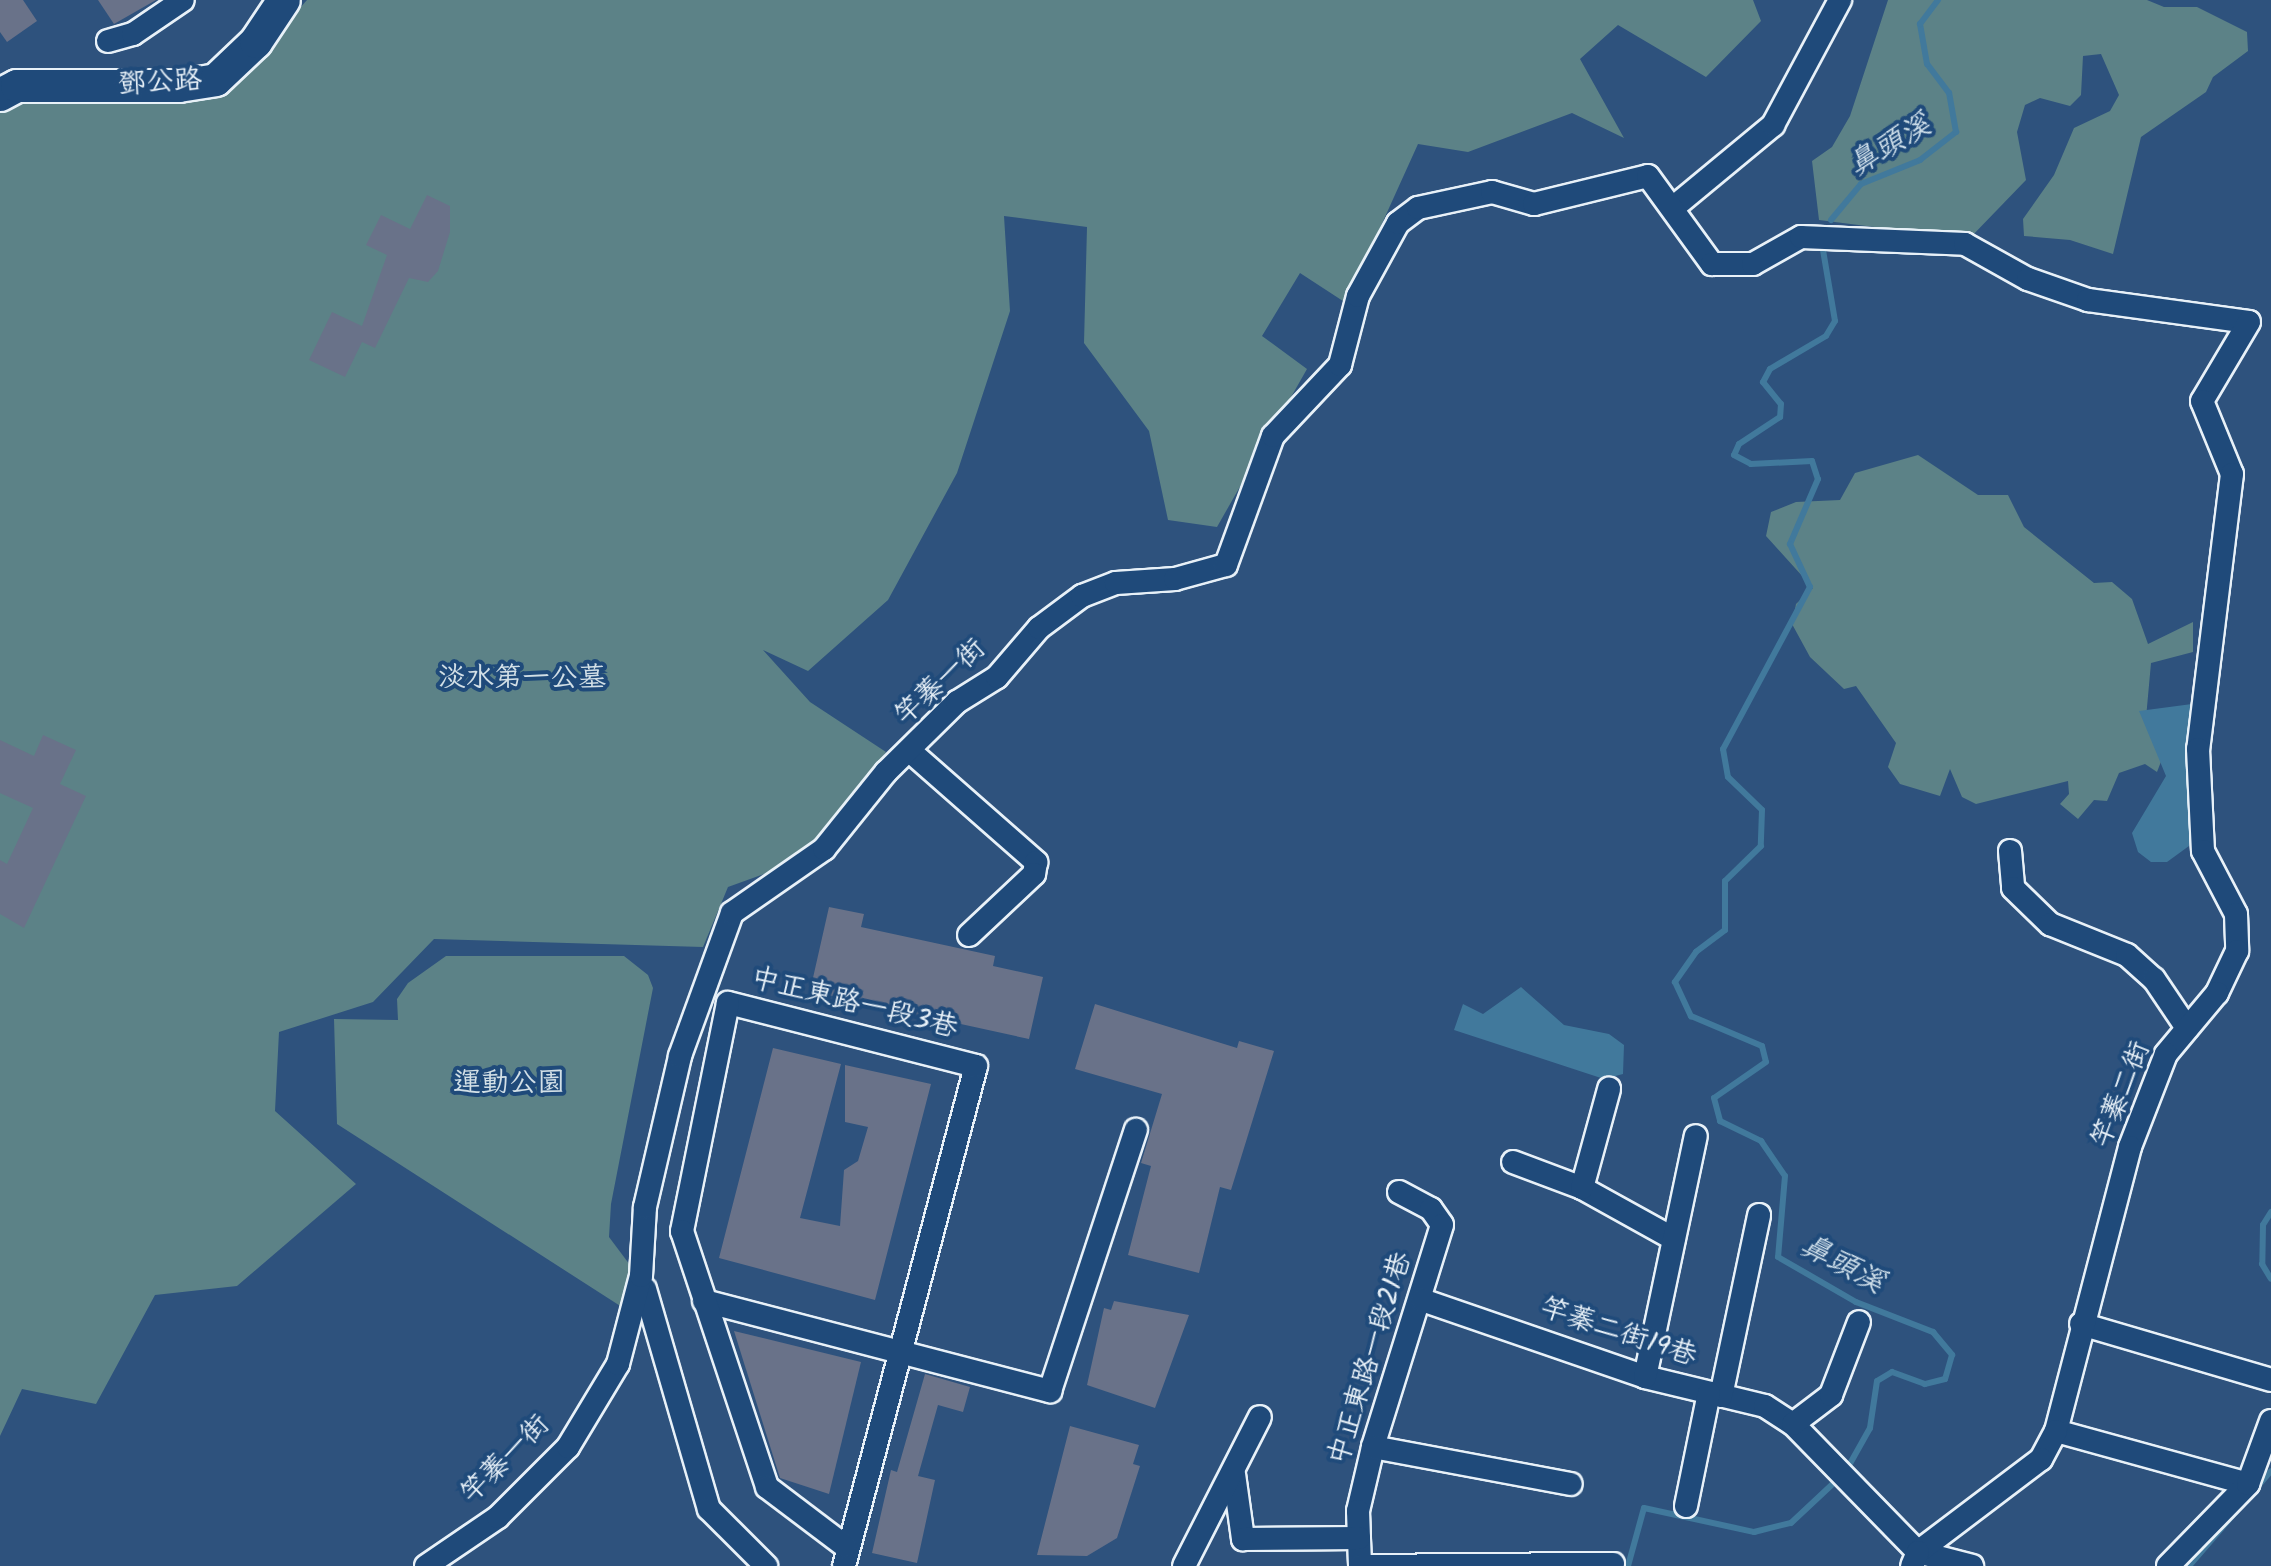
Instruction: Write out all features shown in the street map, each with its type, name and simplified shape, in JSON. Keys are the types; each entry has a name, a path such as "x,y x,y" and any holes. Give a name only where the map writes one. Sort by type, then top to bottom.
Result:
{"street":[{"path":"108,41 132,34 183,0"},
{"name":"鄧公路","path":"0,95 17,86 179,86 216,80 256,42 284,0"},
{"path":"1674,207 1774,126 1840,0"},
{"name":"竿蓁一街","path":"426,1566 498,1517 568,1447 618,1364 641,1276 645,1207 680,1056 732,914 824,850 886,772 957,702 997,677 1040,628 1082,596 1116,583 1226,565 1273,436 1340,365 1358,296 1398,223 1418,208 1492,192 1534,204 1648,176 1674,207"},
{"name":"竿蓁二街","path":"1674,207 1712,264 1753,264 1801,237 1965,244 2028,279 2088,300 2249,322 2202,401 2232,474 2198,749 2203,850 2236,914 2237,951 2218,993 2166,1054 2130,1147 2056,1431 2041,1459 1915,1559"},
{"path":"910,752 1036,862 1034,874 968,936"},
{"path":"2010,851 2013,888 2050,924 2126,955 2154,979 2187,1028"},
{"name":"中正東路一段3巷","path":"728,1003 976,1066 898,1349 844,1556 767,1487 682,1232 728,1003"},
{"path":"1582,1188 1610,1089"},
{"path":"704,1301 1050,1390 1136,1130"},
{"path":"1645,1377 1696,1136"},
{"path":"1513,1162 1582,1188 1674,1239"},
{"name":"中正東路一段21巷","path":"1360,1566 1358,1510 1373,1447 1422,1300 1442,1225 1431,1209 1399,1192"},
{"path":"1686,1506 1759,1215"},
{"path":"645,1289 709,1509 766,1566"},
{"name":"竿蓁二街19巷","path":"1422,1300 1645,1377 1765,1406 1794,1424 1915,1559"},
{"path":"1794,1424 1832,1395 1859,1322"},
{"path":"2081,1324 2271,1380"},
{"path":"1184,1566 1234,1474 1260,1416"},
{"path":"2168,1566 2248,1484 2271,1421"},
{"path":"2056,1431 2248,1484"},
{"path":"1373,1447 1570,1484"},
{"path":"1234,1474 1243,1540 1359,1538"},
{"path":"1915,1559 1972,1566"},
{"path":"1360,1566 1613,1564"}],"green space":[{"name":"淡水第一公墓","path":"307,0 1753,0 1761,21 1706,77 1618,25 1580,59 1624,138 1572,113 1468,152 1418,144 1346,303 1300,273 1262,336 1307,369 1217,527 1168,520 1149,431 1084,343 1087,227 1004,216 1010,311 957,473 888,600 808,671 763,650 810,702 886,752 831,827 783,867 728,887 703,947 434,939 373,1002 279,1032 275,1111 356,1184 237,1286 155,1295 96,1404 22,1389 0,1436 0,112 22,97 221,97"},
{"path":"1888,0 2147,0 2164,7 2197,7 2247,32 2248,51 2213,77 2206,92 2141,137 2113,254 2070,240 2024,236 2023,219 2054,175 2074,128 2110,111 2119,95 2101,54 2083,56 2081,95 2070,106 2040,98 2025,105 2017,132 2026,180 1969,239 1819,220 1812,161 1832,147 1850,116"},
{"path":"1918,455 1978,495 2008,495 2024,527 2094,583 2112,582 2132,599 2148,644 2193,622 2193,652 2151,663 2146,718 2162,759 2157,772 2145,764 2119,773 2107,801 2094,800 2078,819 2060,804 2069,794 2068,781 1976,804 1962,797 1950,769 1940,796 1900,784 1888,767 1896,743 1856,686 1844,689 1810,657 1792,624 1796,604 1813,588 1766,536 1771,512 1796,502 1840,500 1855,473"},
{"name":"運動公園","path":"446,956 624,956 648,975 653,988 611,1204 609,1237 630,1265 625,1309 337,1124 334,1019 398,1020 397,999 408,983"}],"water":[{"path":"2192,704 2189,846 2167,862 2151,862 2138,852 2132,833 2166,776 2139,711"},
{"path":"1521,987 1564,1025 1609,1034 1624,1045 1623,1074 1604,1079 1454,1030 1463,1004 1483,1014"}],"building":[{"path":"0,0 23,0 37,21 7,42 0,32"},
{"path":"98,0 156,0 114,24"},
{"path":"427,195 450,206 450,232 438,271 428,282 409,278 375,348 362,342 345,377 309,360 332,312 362,326 387,255 366,245 381,215 410,229"},
{"path":"43,735 76,750 60,784 86,796 24,928 0,914 0,860 7,864 33,808 0,793 0,740 34,756"},
{"path":"829,907 864,914 861,927 995,956 993,966 1043,977 1029,1039 810,991"},
{"path":"1095,1004 1237,1048 1239,1041 1274,1051 1231,1190 1220,1187 1199,1273 1128,1255 1151,1166 1141,1163 1162,1094 1075,1069"},
{"path":"773,1048 841,1064 800,1218 840,1226 844,1170 858,1161 868,1127 845,1122 845,1065 931,1084 875,1300 719,1258"},
{"path":"1114,1301 1189,1315 1155,1408 1087,1385 1104,1308 1111,1310"},
{"path":"734,1331 861,1362 829,1494 780,1478"},
{"path":"925,1374 970,1387 963,1412 938,1405 918,1476 935,1480 917,1563 872,1553 891,1470 897,1472"},
{"path":"1070,1426 1139,1445 1133,1464 1140,1466 1117,1538 1087,1556 1037,1555"}],"waterway":[{"name":"鼻頭溪","path":"1831,220 1861,184 1920,160 1956,132 1949,93 1927,64 1920,24 1938,0"},
{"name":"鼻頭溪","path":"1823,250 1835,321 1826,336 1770,369 1763,382 1781,404 1780,417 1739,444 1734,455 1751,464 1812,461 1818,479 1790,544 1810,587 1723,749 1728,777 1762,810 1761,846 1725,881 1725,930 1696,952 1675,982 1691,1016 1762,1046 1766,1062 1714,1098 1720,1121 1761,1141 1785,1176 1778,1257 1856,1302 1933,1332 1952,1355 1945,1379 1925,1384 1892,1372 1877,1381 1870,1428 1847,1469"},
{"path":"2271,1212 2263,1225 2262,1264 2271,1279"},
{"path":"2189,1566 2271,1471"},
{"name":"鼻頭溪","path":"1628,1566 1644,1508 1754,1532 1791,1523 1838,1479"}]}
